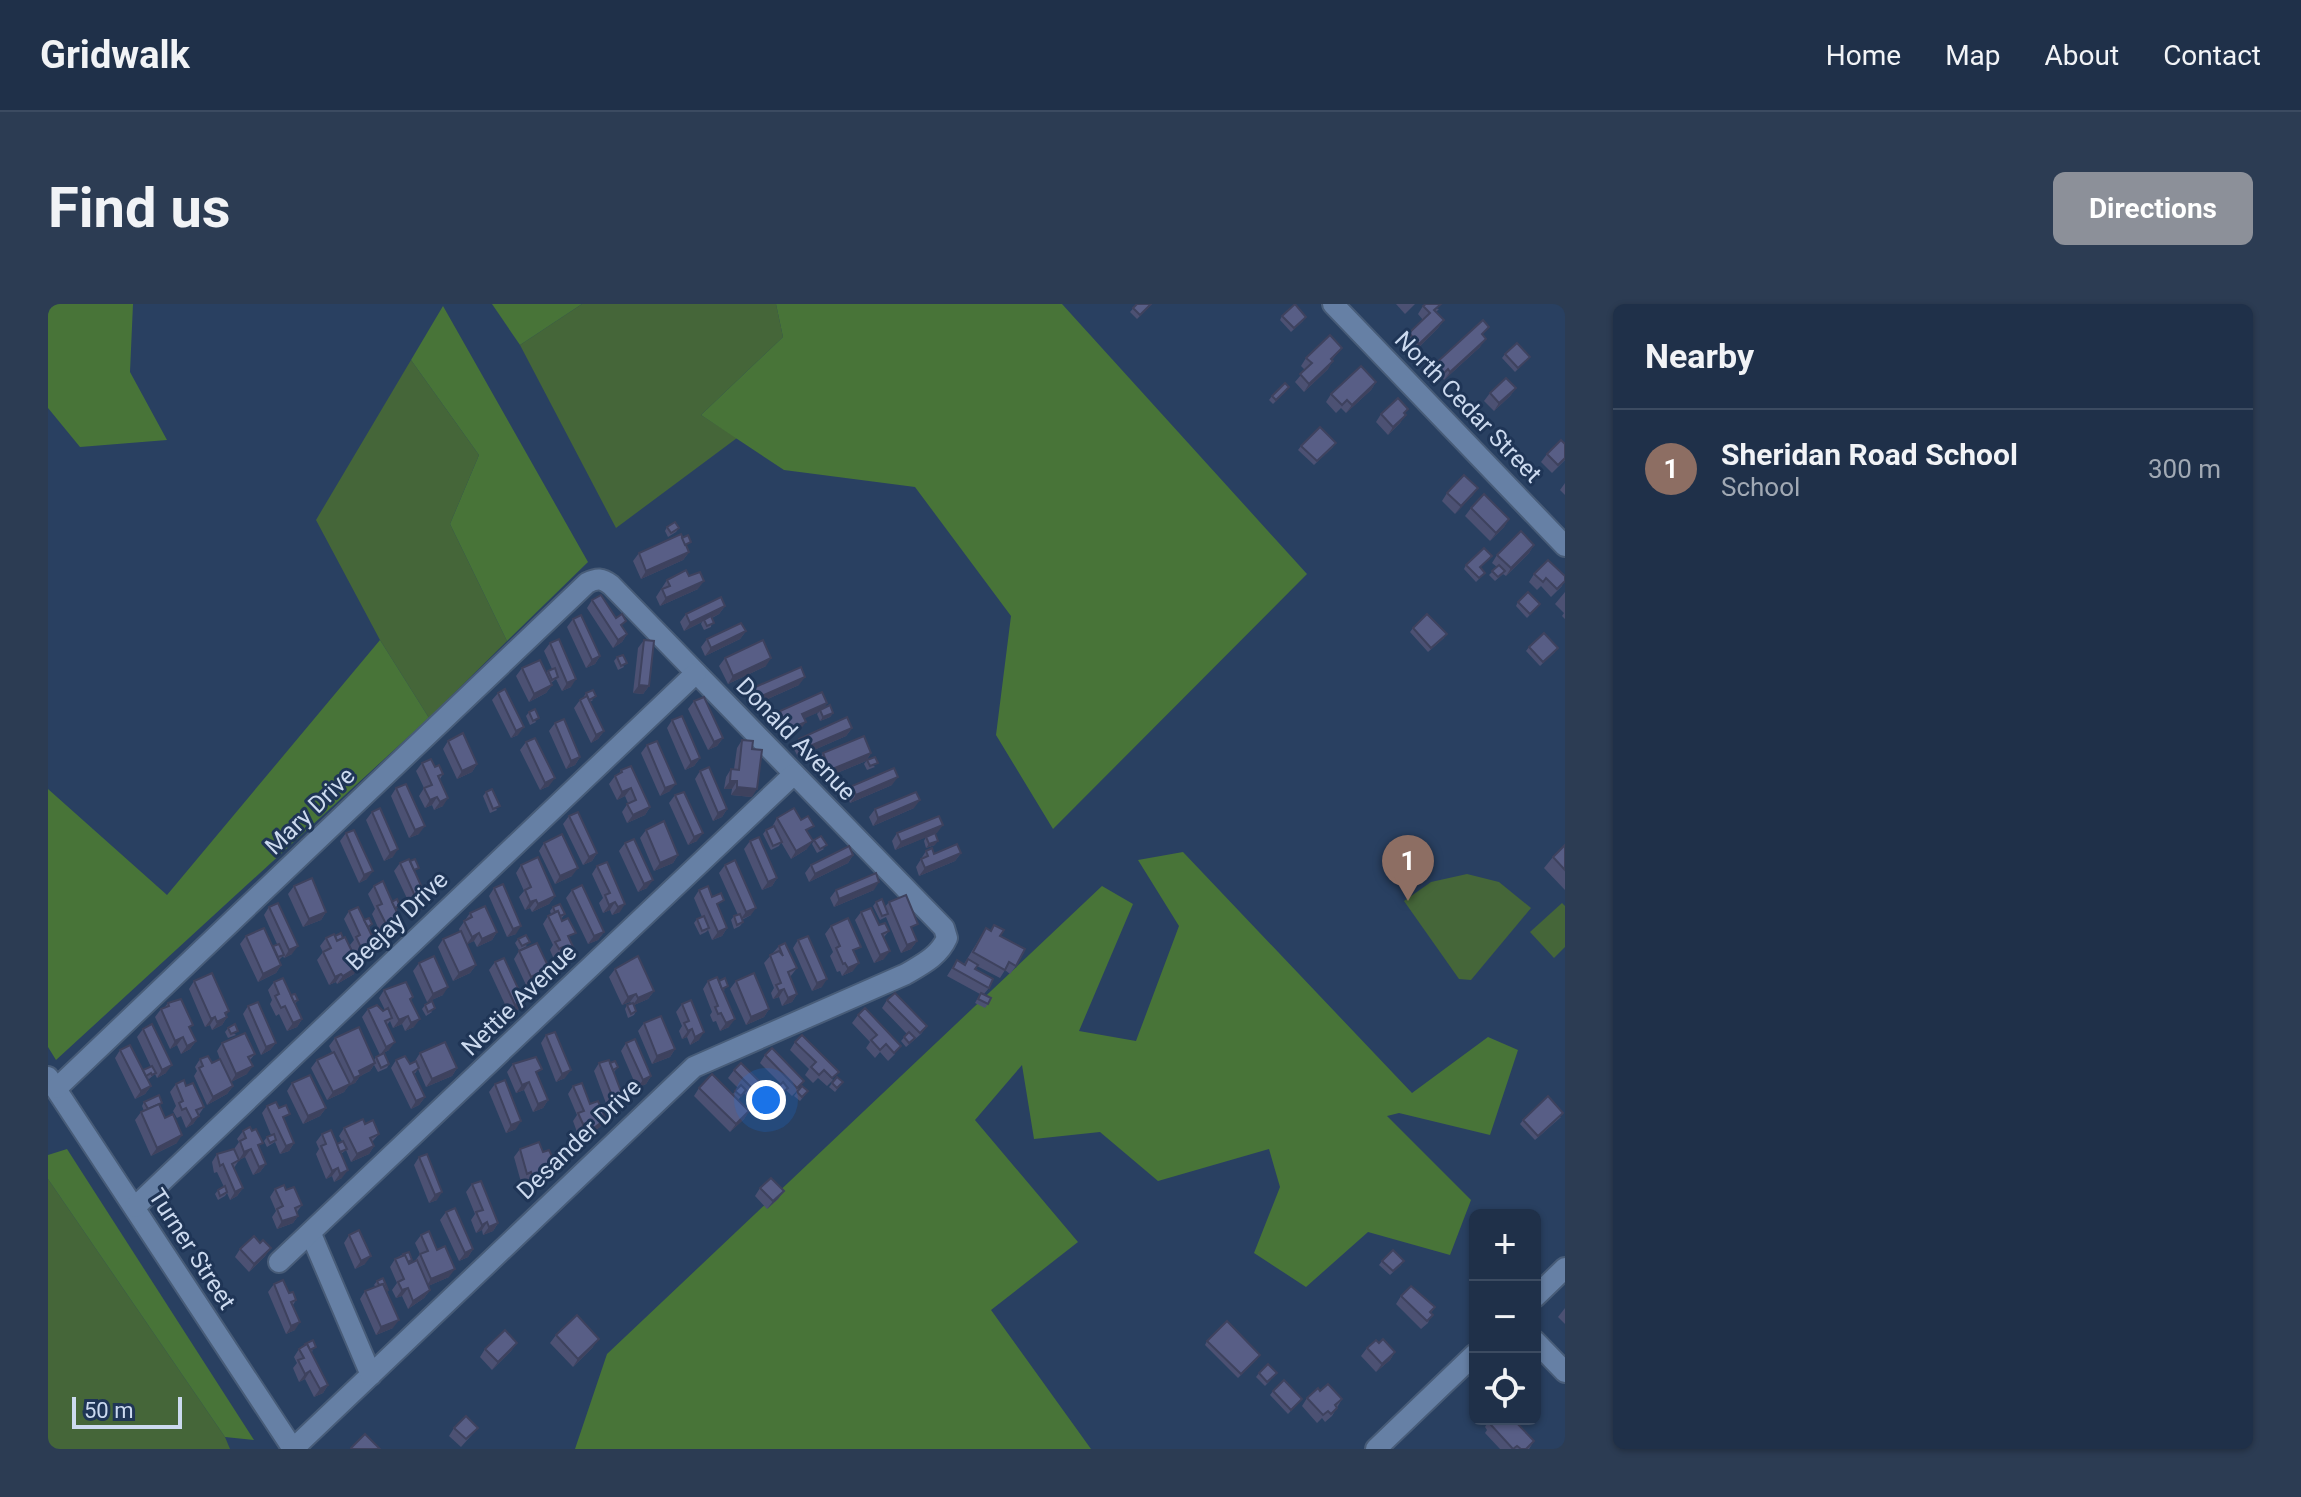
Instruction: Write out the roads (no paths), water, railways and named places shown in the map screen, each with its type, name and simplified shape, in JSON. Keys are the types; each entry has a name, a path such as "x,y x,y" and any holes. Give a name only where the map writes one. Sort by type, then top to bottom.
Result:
{"street":[{"name":"North Cedar Street","path":"1333,304 1565,546"},
{"name":"Mary Drive","path":"52,1083 575,594 595,579 603,579"},
{"name":"Donald Avenue","path":"603,579 944,928 947,938"},
{"name":"Beejay Drive","path":"135,1207 696,673"},
{"name":"Nettie Avenue","path":"279,1262 794,774"},
{"name":"Desander Drive","path":"293,1449 694,1067 906,974 925,963 942,948 947,938"},
{"name":"Turner Street","path":"52,1083 293,1449"},
{"path":"311,1234 371,1375"},
{"path":"1541,1291 1565,1268"},
{"path":"1541,1347 1565,1372"},
{"path":"1376,1449 1469,1360"}],"place":[{"name":"Sheridan Road School","path":"1408,901"}]}
